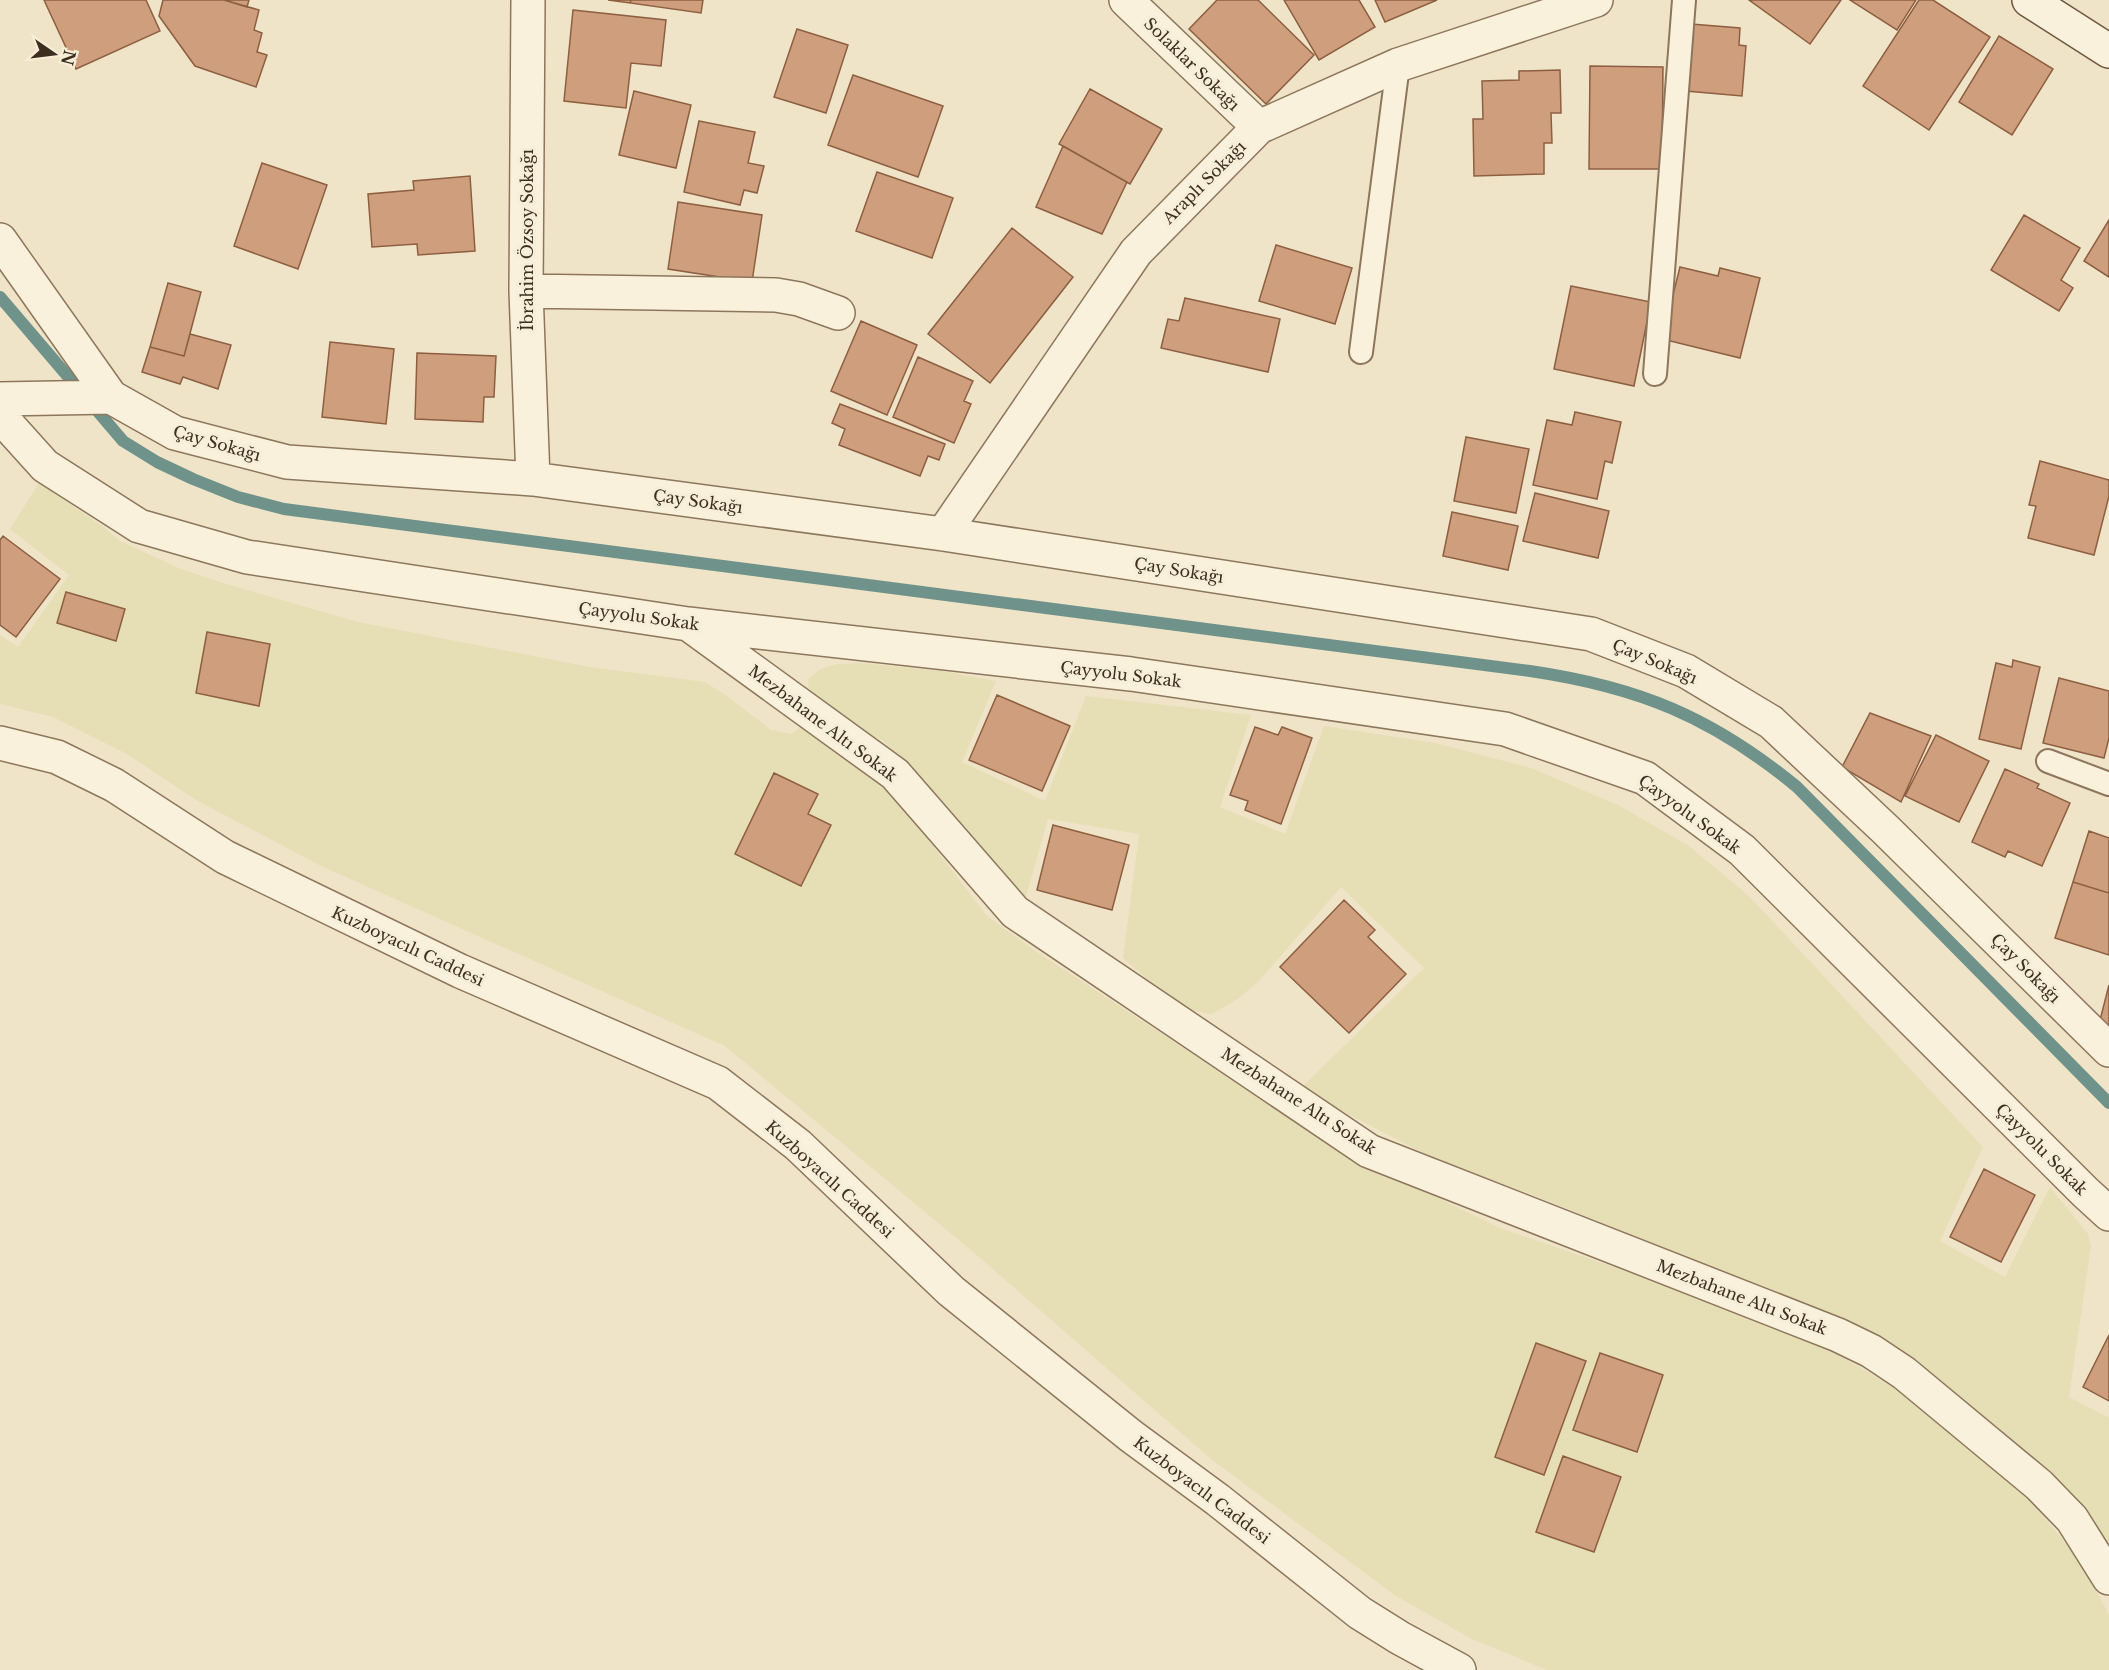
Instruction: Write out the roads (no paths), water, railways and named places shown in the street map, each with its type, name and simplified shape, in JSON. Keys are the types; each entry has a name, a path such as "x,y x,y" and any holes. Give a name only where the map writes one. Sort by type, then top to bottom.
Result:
{"street":[{"name":"İbrahim Özsoy Sokağı","path":"528,0 526,291 532,479"},
{"name":"Solaklar Sokağı","path":"1126,0 1259,127"},
{"name":"Araplı Sokağı","path":"943,534 1136,252 1259,127 1398,65 1596,0"},
{"path":"2029,0 2109,51"},
{"path":"0,240 111,398"},
{"path":"526,291 776,295 838,313"},
{"path":"0,399 111,398"},
{"name":"Çay Sokağı","path":"111,398 175,433 287,462 532,479 943,534 1592,634 1686,671 1771,722 1886,830 2109,1050"},
{"name":"Çayyolu Sokak","path":"0,416 45,466 139,526 247,557 688,624 1131,674 1505,729 1645,778 1742,850 2076,1184 2109,1214"},
{"name":"Mezbahane Altı Sokak","path":"688,624 895,774 1015,912 1369,1151 1838,1335 1871,1351 1904,1373 2039,1485 2072,1519 2109,1578"},
{"name":"Kuzboyacılı Caddesi","path":"0,743 57,757 114,785 225,857 460,971 718,1083 798,1145 951,1291 1113,1422 1218,1500 1360,1613 1459,1670"}],"lane":[{"path":"1655,374 1684,0"},
{"path":"1361,352 1398,65"},
{"path":"2048,761 2109,784"}],"waterway":[{"path":"0,297 123,441 157,462 193,479 238,497 284,509 1530,671 1606,686 1640,696 1704,724 1735,742 1797,787 2109,1103"}]}
